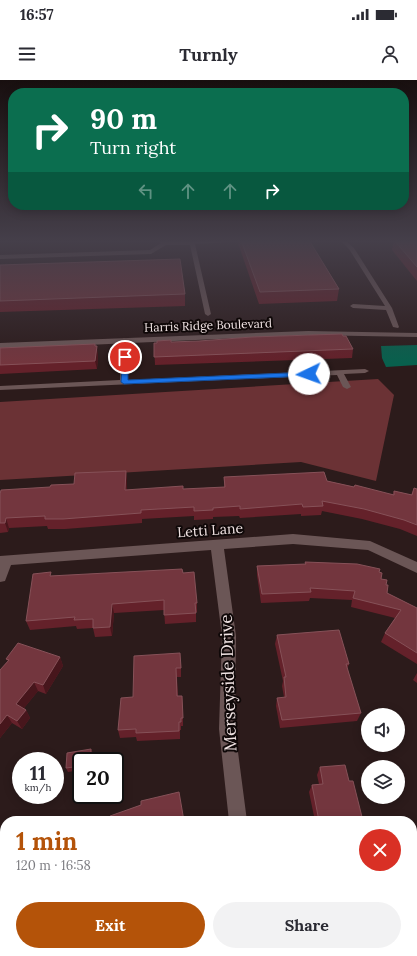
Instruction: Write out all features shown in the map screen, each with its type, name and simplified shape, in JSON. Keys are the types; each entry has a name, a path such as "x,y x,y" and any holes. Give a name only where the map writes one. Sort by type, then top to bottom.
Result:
{"street":[{"name":"Harris Ridge Boulevard","path":"0,346 330,325"},
{"path":"362,325 417,327"},
{"name":"Harris Ridge Boulevard","path":"0,338 124,337 326,332 417,335"},
{"name":"Letti Lane","path":"3,561 294,539 370,546 417,568"},
{"name":"Merseyside Drive","path":"217,545 229,636 227,729 237,816"},
{"path":"0,577 3,561"}],"lane":[{"path":"201,281 208,314"},
{"path":"372,281 390,308 396,327"},
{"path":"353,306 390,308"},
{"path":"124,337 124,382"},
{"path":"0,388 365,371"},
{"path":"340,373 347,387"}],"shaded area":[{"path":"417,345 417,365 386,367 382,358 381,346"},
{"path":"378,379 394,395 376,481 301,462 0,480 0,402"}],"building":[{"path":"0,281 183,281 185,294 0,301"},
{"path":"256,281 334,281 339,289 260,292"},
{"path":"342,334 343,336 346,336 353,349 154,357 154,343 157,343 157,341 199,341 252,337"},
{"path":"95,344 95,346 97,346 95,361 0,365 0,348"},
{"path":"126,471 125,490 183,486 183,489 225,487 224,477 324,472 327,481 354,487 355,485 394,495 394,491 412,495 414,488 417,489 417,525 364,509 322,501 323,506 303,507 302,504 240,509 240,506 194,511 194,507 141,510 141,513 63,519 45,519 45,516 6,518 5,523 0,523 1,490 74,484 75,473"},
{"path":"305,562 357,564 380,569 379,572 382,573 381,579 387,580 387,593 417,608 417,653 385,633 401,610 353,598 355,591 310,588 311,592 262,594 257,566 306,564"},
{"path":"182,569 183,573 194,572 197,603 195,603 196,613 164,615 164,600 112,604 110,627 93,628 93,619 74,620 75,617 26,621 33,574 51,572 50,576"},
{"path":"339,630 349,664 346,664 361,713 282,720 277,698 286,697 284,677 286,677 277,635"},
{"path":"18,643 60,657 43,685 34,682 16,704 26,710 17,721 7,715 0,724 0,670 9,660 6,659"},
{"path":"180,653 181,668 176,668 177,696 182,696 183,718 181,718 181,722 179,722 179,731 136,733 136,729 118,730 121,698 133,697 134,656"},
{"path":"91,749 91,752 73,752"},
{"path":"72,752 72,767 66,768 67,753"},
{"path":"345,765 349,781 353,781 362,816 318,816 312,785 323,784 320,767"},
{"path":"179,792 183,816 110,816 141,805 141,801"}],"route":[{"path":"125,357 124,382 309,374"}]}
